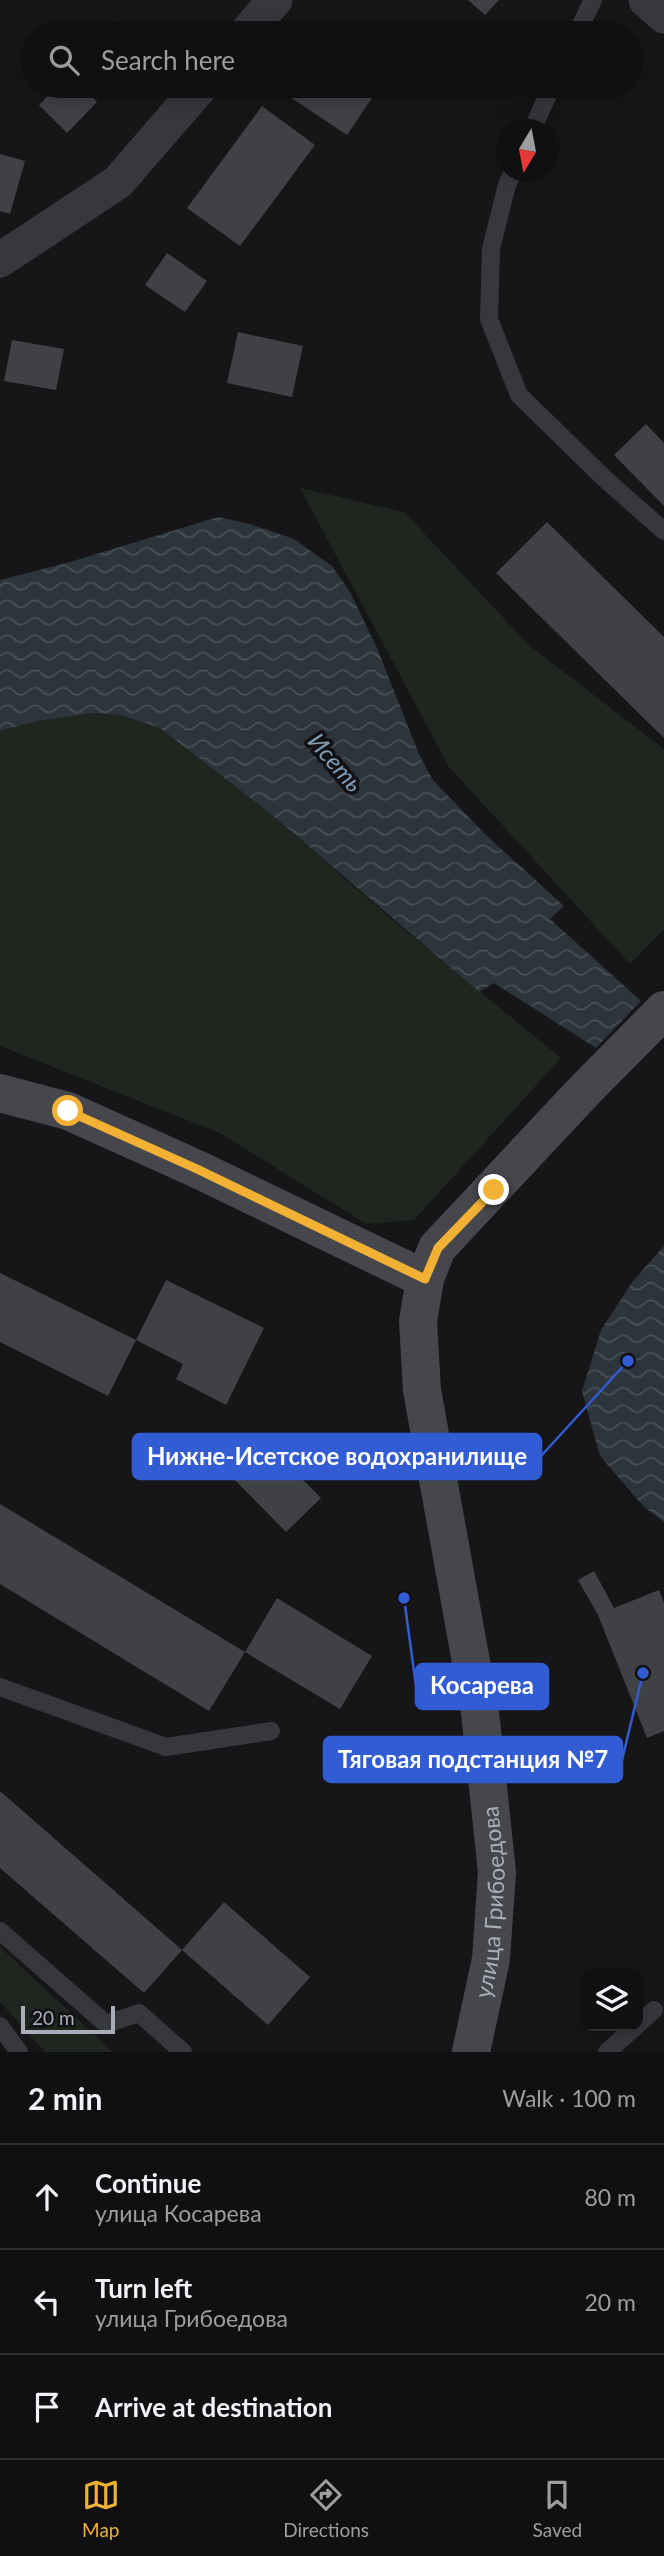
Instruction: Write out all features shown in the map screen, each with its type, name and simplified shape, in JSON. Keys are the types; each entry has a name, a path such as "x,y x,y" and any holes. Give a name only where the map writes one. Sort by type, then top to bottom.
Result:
{"main road":[{"name":"улица Грибоедова","path":"471,2052 491,1959 497,1872 481,1712 422,1390 418,1321 425,1279 438,1248 584,1091 664,1010"},
{"path":"0,1093 68,1111 197,1169 425,1279"}],"street":[{"path":"257,21 275,0"},
{"path":"646,0 664,16"},
{"path":"0,260 118,182 191,98"}],"lane":[{"path":"583,21 593,0"},
{"path":"537,119 547,98"},
{"path":"508,182 491,249 489,320 519,395 604,478 664,531"},
{"path":"0,1687 166,1747 271,1731"},
{"path":"0,1931 106,2024 139,2013 183,2052"},
{"path":"643,2020 654,2010"},
{"path":"0,2026 19,2052"},
{"path":"607,2052 630,2031"}],"shaded area":[{"path":"300,488 404,512 530,646 664,749 664,929 630,964 449,767"},
{"path":"94,713 120,715 160,728 272,815 390,918 561,1058 414,1220 366,1224 220,1133 0,1046 0,731 38,721"},
{"path":"0,1947 113,2052 45,2052 0,2002"}],"water":[{"name":"Исеть","path":"218,517 250,524 294,539 332,566 350,592 377,648 419,754 432,779 487,836 564,906 550,919 641,1001 596,1048 494,983 479,992 272,815 160,728 120,715 94,713 38,721 0,731 0,580 70,562"},
{"path":"664,1246 664,1522 644,1507 600,1456 582,1391 601,1330 633,1281"}],"building":[{"path":"468,0 499,0 485,15"},
{"path":"46,98 93,98 97,102 67,133 39,105"},
{"path":"292,98 372,98 347,135"},
{"path":"262,106 315,145 240,246 187,208"},
{"path":"0,154 25,161 10,214 0,211"},
{"path":"167,253 207,281 185,312 145,285"},
{"path":"238,332 303,346 292,397 227,383"},
{"path":"12,340 64,349 56,390 4,381"},
{"path":"646,424 664,443 664,506 614,455"},
{"path":"547,522 664,637 664,738 496,573"},
{"path":"0,1273 136,1340 108,1396 0,1342"},
{"path":"166,1280 264,1328 226,1405 176,1379 183,1364 136,1340"},
{"path":"256,1432 321,1498 286,1532 223,1468"},
{"path":"0,1504 245,1652 209,1711 0,1584"},
{"path":"594,1571 614,1608 659,1590 664,1603 664,1731 647,1738 598,1615 578,1580"},
{"path":"277,1598 372,1656 340,1709 245,1652"},
{"path":"0,1791 182,1950 144,1993 0,1868"},
{"path":"224,1902 310,1977 268,2025 182,1950"}],"place":[{"name":"Нижне-Исетское водохранилище","path":"628,1361"},
{"name":"Косарева","path":"404,1598"},
{"name":"Тяговая подстанция №7","path":"643,1673"}],"route":[{"path":"68,1111 197,1169 425,1279 438,1248 494,1190"}]}
